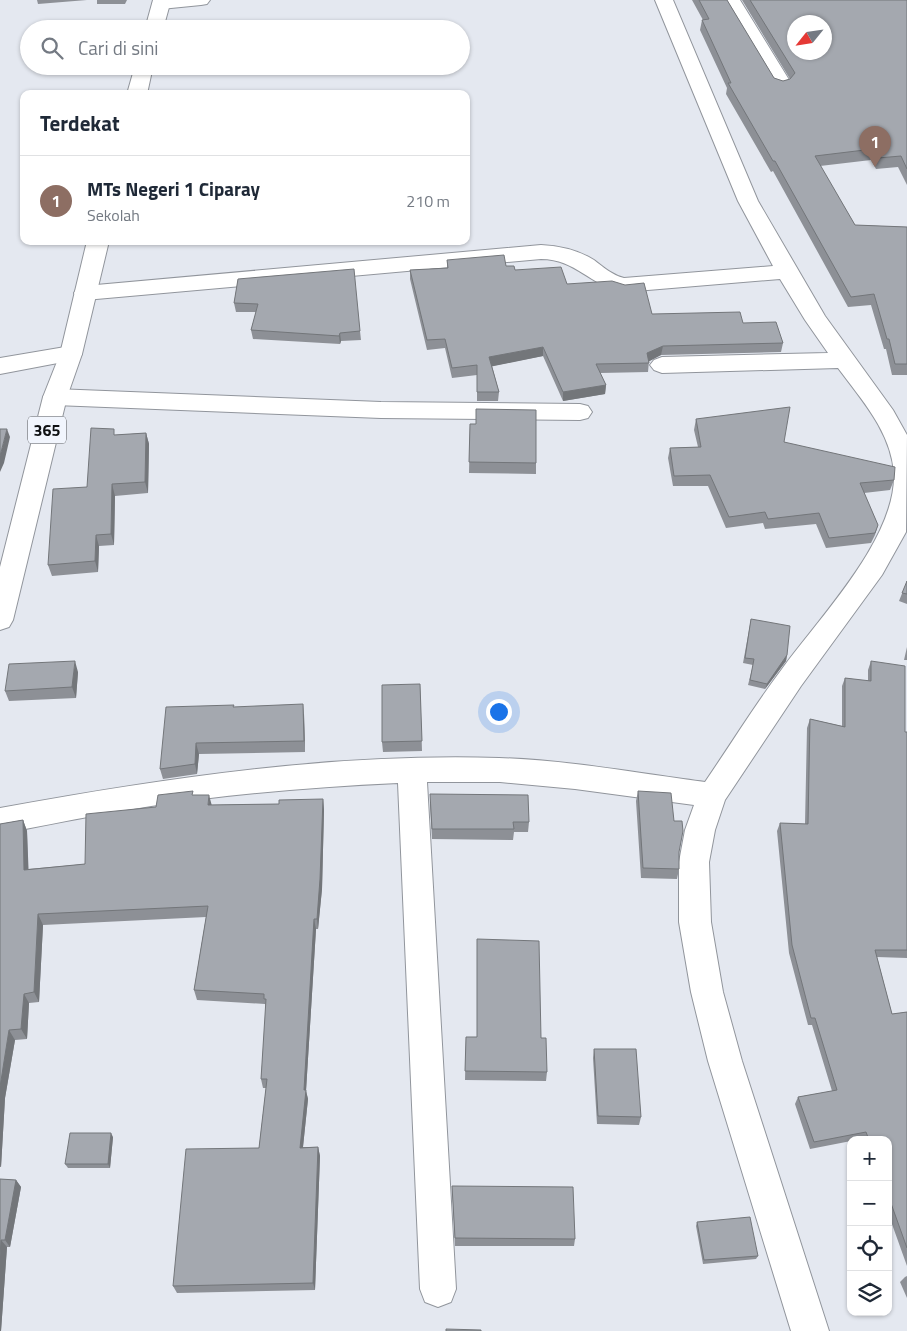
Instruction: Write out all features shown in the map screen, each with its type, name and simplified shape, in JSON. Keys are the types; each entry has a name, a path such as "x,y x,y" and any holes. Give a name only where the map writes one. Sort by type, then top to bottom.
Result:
{"street":[{"path":"156,20 161,2 201,0"},
{"path":"664,0 748,201 816,320 885,416 901,447 906,474 904,498 893,532 873,568 791,678 712,795 700,830 694,862 695,922 707,992 725,1061 810,1331"},
{"path":"731,0 781,83"},
{"path":"138,90 142,75"},
{"name":"365","path":"0,620 55,397 71,354 97,245"},
{"path":"85,293 541,252 568,256 588,266 606,280 624,285 787,272"},
{"path":"0,366 71,354"},
{"path":"662,365 845,360"},
{"path":"55,397 382,410 580,412"},
{"path":"0,821 108,801 201,788 335,774 412,770 500,770 575,777 712,795"},
{"path":"412,770 438,1289"}],"building":[{"path":"699,0 727,0 774,78 783,81 790,79 795,73 750,0 907,0 907,169 901,156 878,158 873,149 815,156 855,225 907,227 907,364 895,364 874,294 851,297 775,161 773,161 728,83 731,83 702,20 709,19"},
{"path":"504,255 506,266 514,266 515,270 561,267 567,284 612,281 625,285 644,283 652,314 740,312 743,323 776,322 783,343 663,346 647,353 649,363 596,364 606,385 563,392 543,347 489,357 499,392 477,392 477,365 452,368 445,339 427,340 410,270 448,268 447,260"},
{"path":"354,269 360,331 340,333 339,336 251,330 258,304 234,303 238,279"},
{"path":"790,407 784,442 895,467 894,480 860,483 878,525 875,533 829,538 819,513 768,519 765,512 729,517 710,475 674,476 670,448 701,447 696,419"},
{"path":"476,409 536,410 536,463 469,462 470,424 476,424"},
{"path":"91,428 114,429 114,435 146,433 145,482 112,484 111,534 96,535 95,561 48,565 53,489 87,487"},
{"path":"0,429 7,429 0,456"},
{"path":"907,581 907,594 902,593"},
{"path":"751,619 790,626 787,655 767,684 750,680 754,659 745,658"},
{"path":"75,661 72,687 5,691 9,664"},
{"path":"871,661 905,666 905,732 907,732 907,950 875,950 892,1014 907,1012 907,1248 892,1206 892,1136 868,1136 866,1132 814,1142 798,1097 837,1090 815,1018 811,1018 792,945 780,823 808,824 810,719 845,727 845,678 871,681"},
{"path":"420,684 422,741 382,742 382,685"},
{"path":"303,704 304,741 196,743 195,764 160,769 166,707"},
{"path":"193,791 192,795 209,795 208,805 279,804 279,800 323,799 320,879 317,919 314,919 304,1090 306,1090 300,1148 318,1147 313,1283 173,1286 186,1149 259,1148 267,1079 261,1079 266,999 264,999 264,994 194,990 208,906 38,914 34,992 24,994 21,1029 9,1030 0,1087 0,824 23,820 24,870 85,864 86,814 156,807 158,795"},
{"path":"638,791 671,793 674,821 682,821 683,831 679,852 679,869 643,868"},
{"path":"430,794 528,795 529,822 513,822 514,829 432,829"},
{"path":"477,939 539,941 541,1038 546,1038 547,1072 465,1071 466,1037 477,1037"},
{"path":"594,1049 636,1049 641,1117 598,1116"},
{"path":"70,1133 111,1133 108,1164 65,1164"},
{"path":"0,1179 16,1180 5,1240 1,1240 0,1257"},
{"path":"452,1186 573,1187 575,1239 455,1238"},
{"path":"750,1217 758,1256 704,1260 697,1222"},
{"path":"446,1329 481,1330 481,1331 446,1331"}],"place":[{"name":"MTs Negeri 1 Ciparay","path":"875,167"}]}
